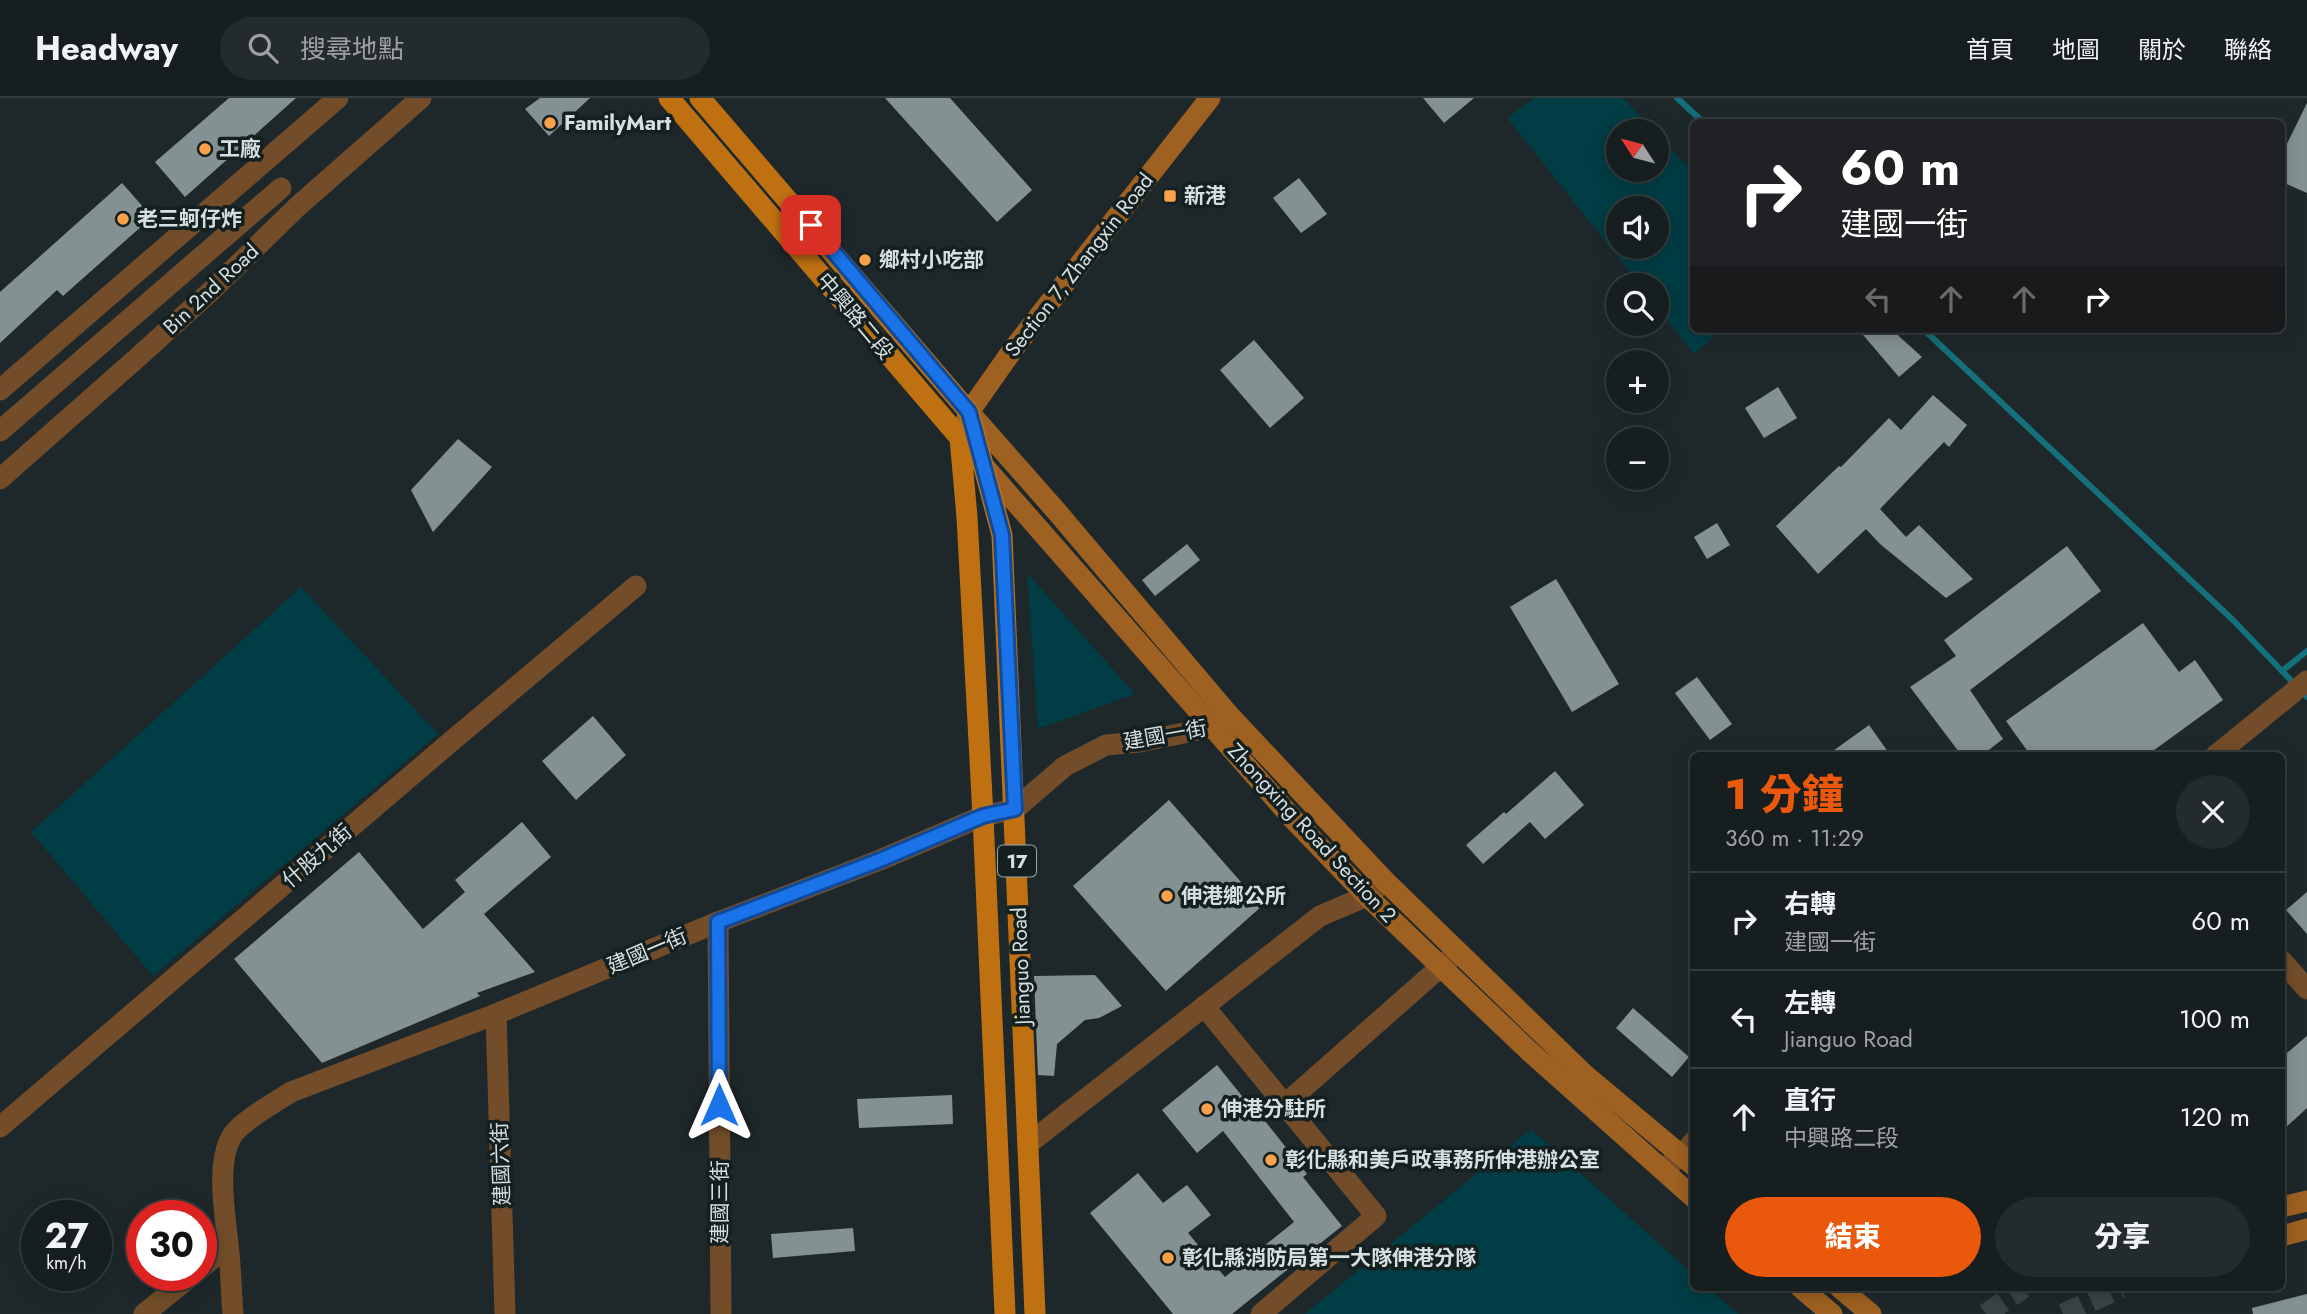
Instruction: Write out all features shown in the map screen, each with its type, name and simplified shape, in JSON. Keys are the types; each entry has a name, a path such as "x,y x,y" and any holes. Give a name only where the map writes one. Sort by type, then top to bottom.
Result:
{"main road":[{"name":"中興路二段","path":"669,98 960,438"},
{"name":"中興路二段","path":"701,98 969,412"},
{"name":"Section 7, Zhangxin Road","path":"960,438 969,412 1014,348 1210,98"},
{"name":"Zhongxing Road Section 2","path":"969,412 1058,513 1222,721 1293,819 1440,968 1529,1052 1690,1194"},
{"name":"Jianguo Road","path":"969,412 1002,535 1035,1314"},
{"name":"Zhongxing Road Section 2","path":"960,438 1222,721 1385,881 1584,1074 1690,1154"},
{"name":"Jianguo Road","path":"960,438 967,517 983,816 1004,1314"},
{"path":"2285,1206 2307,1201"},
{"path":"2285,1235 2307,1229"},
{"path":"1805,1291 1832,1314"},
{"path":"1844,1291 1871,1314"}],"street":[{"path":"0,390 338,98"},
{"name":"Bin 2nd Road","path":"0,479 155,342 297,206 421,98"},
{"path":"0,431 281,188"},
{"name":"什股九街","path":"0,1127 636,586"},
{"path":"2220,752 2307,681"},
{"name":"建國一街","path":"233,1314 223,1184 224,1161 234,1134 265,1109 291,1093 496,1014 983,816 1015,809 1065,766 1107,745 1139,742 1222,721"},
{"path":"1028,1144 1320,915 1367,896 1385,881"},
{"name":"建國三街","path":"718,922 721,1314"},
{"path":"1284,1105 1458,951"},
{"path":"2285,964 2307,989"},
{"path":"1204,1006 1376,1216 1261,1314"},
{"name":"建國六街","path":"496,1014 505,1314"},
{"path":"1662,1170 1690,1154"},
{"path":"217,1255 228,1246"},
{"path":"144,1314 172,1291"}],"shaded area":[{"path":"1534,98 1623,98 1643,119 1606,119 1606,182 1670,182 1670,148 1690,169 1690,333 1718,333 1694,354 1669,322 1669,273 1630,273 1619,259 1669,259 1669,196 1606,196 1606,242 1507,118"},
{"path":"1027,573 1135,694 1038,729"},
{"path":"301,587 438,734 153,976 31,832"},
{"path":"1531,1129 1690,1271 1690,1291 1712,1291 1738,1314 1305,1314"}],"building":[{"name":"工廠","path":"229,98 296,98 185,197 155,162"},
{"name":"FamilyMart","path":"540,98 590,98 549,136 525,109"},
{"path":"885,98 950,98 1032,190 997,222"},
{"path":"1423,98 1474,98 1444,123"},
{"path":"2307,103 2307,193 2285,183 2285,148"},
{"path":"1299,178 1327,214 1301,233 1273,198"},
{"path":"122,183 152,217 63,296 57,290 0,343 0,292"},
{"path":"1861,333 1895,333 1922,357 1899,377"},
{"path":"1254,340 1304,398 1270,428 1220,370"},
{"path":"1778,387 1797,418 1764,438 1745,408"},
{"path":"1933,395 1967,425 1949,447 1944,442 1880,509 1906,537 1919,525 1973,579 1946,598 1880,544 1866,529 1818,574 1776,526 1841,467 1889,418 1901,430"},
{"path":"458,439 492,467 433,532 411,490"},
{"path":"1717,523 1730,545 1707,559 1694,537"},
{"path":"1187,544 1200,560 1155,596 1142,580"},
{"path":"2067,546 2101,591 1970,690 2003,739 1986,752 1959,752 1910,687 1956,656 1944,640"},
{"path":"1556,579 1619,684 1572,712 1510,607"},
{"path":"2143,623 2179,672 2195,660 2223,700 2152,752 2028,752 2006,721"},
{"path":"1697,677 1732,724 1710,740 1675,693"},
{"path":"593,716 626,755 576,800 542,761"},
{"path":"1869,725 1888,752 1832,752"},
{"path":"1555,771 1584,805 1545,839 1530,822 1483,864 1466,845"},
{"name":"伸港鄉公所","path":"1169,800 1262,906 1166,991 1073,886"},
{"path":"522,822 551,857 484,914 535,972 477,993 480,996 322,1063 234,959 359,852 423,929 465,892 455,880"},
{"path":"2307,892 2307,934 2286,910"},
{"path":"1095,975 1122,1006 1099,1018 1085,1020 1057,1044 1054,1076 1038,1075 1034,976"},
{"path":"1633,1008 1689,1057 1672,1077 1616,1028"},
{"path":"2307,1036 2307,1108 2285,1128 2285,1054"},
{"path":"1217,1065 1307,1174 1303,1177 1342,1226 1232,1314 1173,1314 1090,1213 1138,1173 1163,1203 1187,1185 1211,1215 1188,1233 1225,1277 1294,1222 1223,1131 1197,1153 1162,1110"},
{"path":"952,1095 953,1124 859,1128 857,1099"},
{"path":"853,1228 855,1251 773,1258 771,1234"},
{"path":"2307,1294 2307,1314 2253,1314 2252,1308"}],"waterway":[{"path":"1677,98 1700,119"},
{"path":"1927,333 2233,620 2307,697"},
{"path":"2282,671 2307,651"}],"tunnel":[{"path":"1986,1314 2019,1291"},
{"path":"2063,1314 2114,1291"}],"place":[{"name":"FamilyMart","path":"550,123"},
{"name":"工廠","path":"205,149"},
{"name":"新港","path":"1170,196"},
{"name":"老三蚵仔炸","path":"123,219"},
{"name":"鄉村小吃部","path":"865,260"},
{"name":"伸港鄉公所","path":"1167,896"},
{"name":"伸港分駐所","path":"1207,1109"},
{"name":"彰化縣和美戶政事務所伸港辦公室","path":"1271,1160"},
{"name":"彰化縣消防局第一大隊伸港分隊","path":"1168,1258"}],"route":[{"path":"719,1105 718,922 880,860 983,816 1015,809 1002,535 969,412 811,225"}]}
